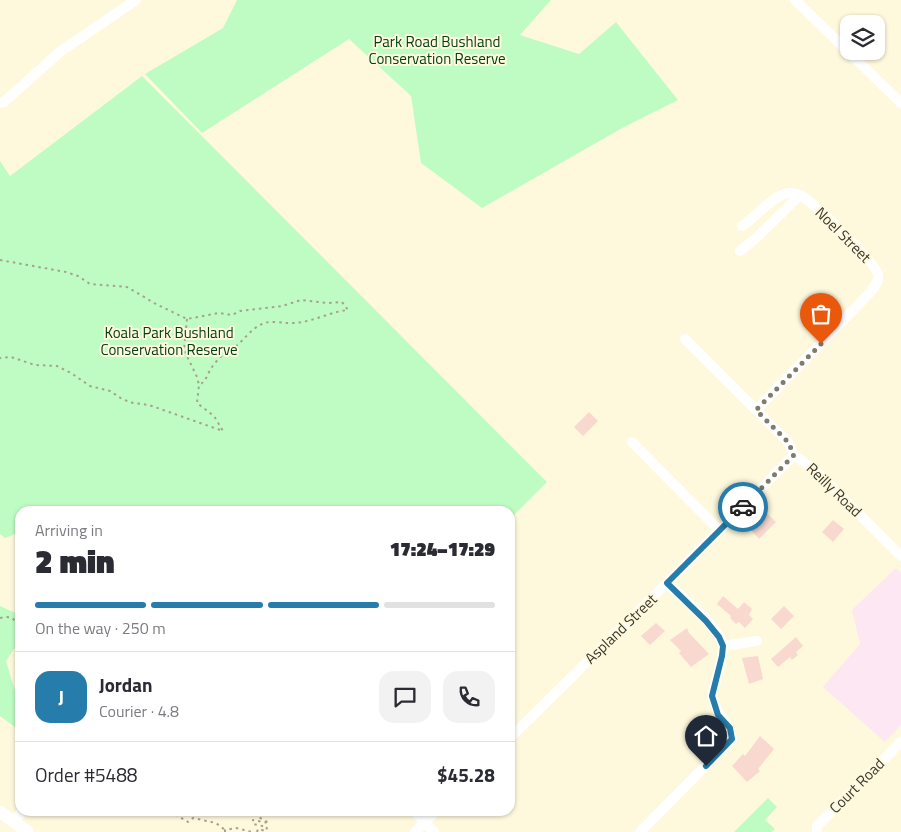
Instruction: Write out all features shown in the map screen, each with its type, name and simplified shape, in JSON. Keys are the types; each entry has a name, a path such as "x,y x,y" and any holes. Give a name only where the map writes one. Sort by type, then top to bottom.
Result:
{"main road":[{"path":"0,812 28,832"}],"street":[{"path":"0,103 4,102 61,51 136,0"},
{"path":"796,0 901,103"},
{"path":"740,251 756,239 800,195 794,193 782,194 742,226"},
{"name":"Noel Street","path":"756,410 860,303 878,280 875,267 866,256 800,195"},
{"name":"Reilly Road","path":"685,339 788,442 794,455 817,472 901,556"},
{"path":"632,442 720,531"},
{"name":"Aspland Street","path":"515,733 720,531 794,455"},
{"path":"640,832 732,739 730,728 718,715 712,696 720,669 723,646 719,637 706,621 667,583"},
{"path":"723,646 757,640"},
{"name":"Court Road","path":"817,832 817,826 901,742"},
{"path":"14,822 18,816"},
{"path":"419,816 434,832"},
{"path":"415,832 431,816"}],"path":[{"path":"1,260 66,272 78,276 90,284 127,287 187,319 219,313 232,315 240,311 282,306 301,300 328,303 342,302 348,310 339,311 303,323 275,322 261,324 235,347 225,353 212,367 208,376 198,385"},
{"path":"0,358 11,357 35,365 57,366 90,386 110,392 122,399 133,403 149,405 223,431 214,416 197,403 197,377 184,350 187,319"},
{"path":"0,618 7,616 12,618 15,622"},
{"path":"178,816 188,822 193,818 216,823 225,831 236,828 252,832"},
{"path":"257,816 269,823 253,820 252,824 267,827 266,831 258,829 257,832"}],"shaded area":[{"path":"896,568 901,573 901,725 885,742 823,687 860,644 852,610"}],"green space":[{"name":"Park Road Bushland Conservation Reserve","path":"237,0 551,0 520,35 579,54 616,22 678,100 624,127 482,208 421,163 411,96 349,39 202,133 145,74 223,28"},
{"name":"Koala Park Bushland Conservation Reserve","path":"142,76 547,482 515,514 515,506 15,506 15,534 5,538 0,534 0,161 10,176"},
{"path":"0,606 15,613 15,648 6,661 15,691 15,727 0,716"},
{"path":"768,798 777,807 765,820 775,829 771,832 734,832"}],"building":[{"path":"589,412 598,421 583,436 574,427"},
{"path":"767,513 776,522 759,539 751,530"},
{"path":"833,520 844,529 833,542 822,532"},
{"path":"723,596 738,609 744,602 752,609 749,615 753,619 745,628 739,622 736,624 730,618 731,616 717,604"},
{"path":"784,606 794,616 781,629 771,619"},
{"path":"656,623 665,631 650,645 641,636"},
{"path":"687,628 689,633 709,654 691,667 679,653 681,651 670,640"},
{"path":"796,637 803,646 796,652 798,655 792,660 790,657 778,667 771,659"},
{"path":"758,656 763,679 749,684 742,658"},
{"path":"760,736 774,749 758,769 760,771 747,782 732,766 743,754 745,756"}],"way so far":[{"path":"743,507 794,455 788,442 756,410 821,344"}],"route":[{"path":"706,766 732,739 730,728 718,715 712,696 720,669 723,646 713,628 667,583 743,507"}]}
